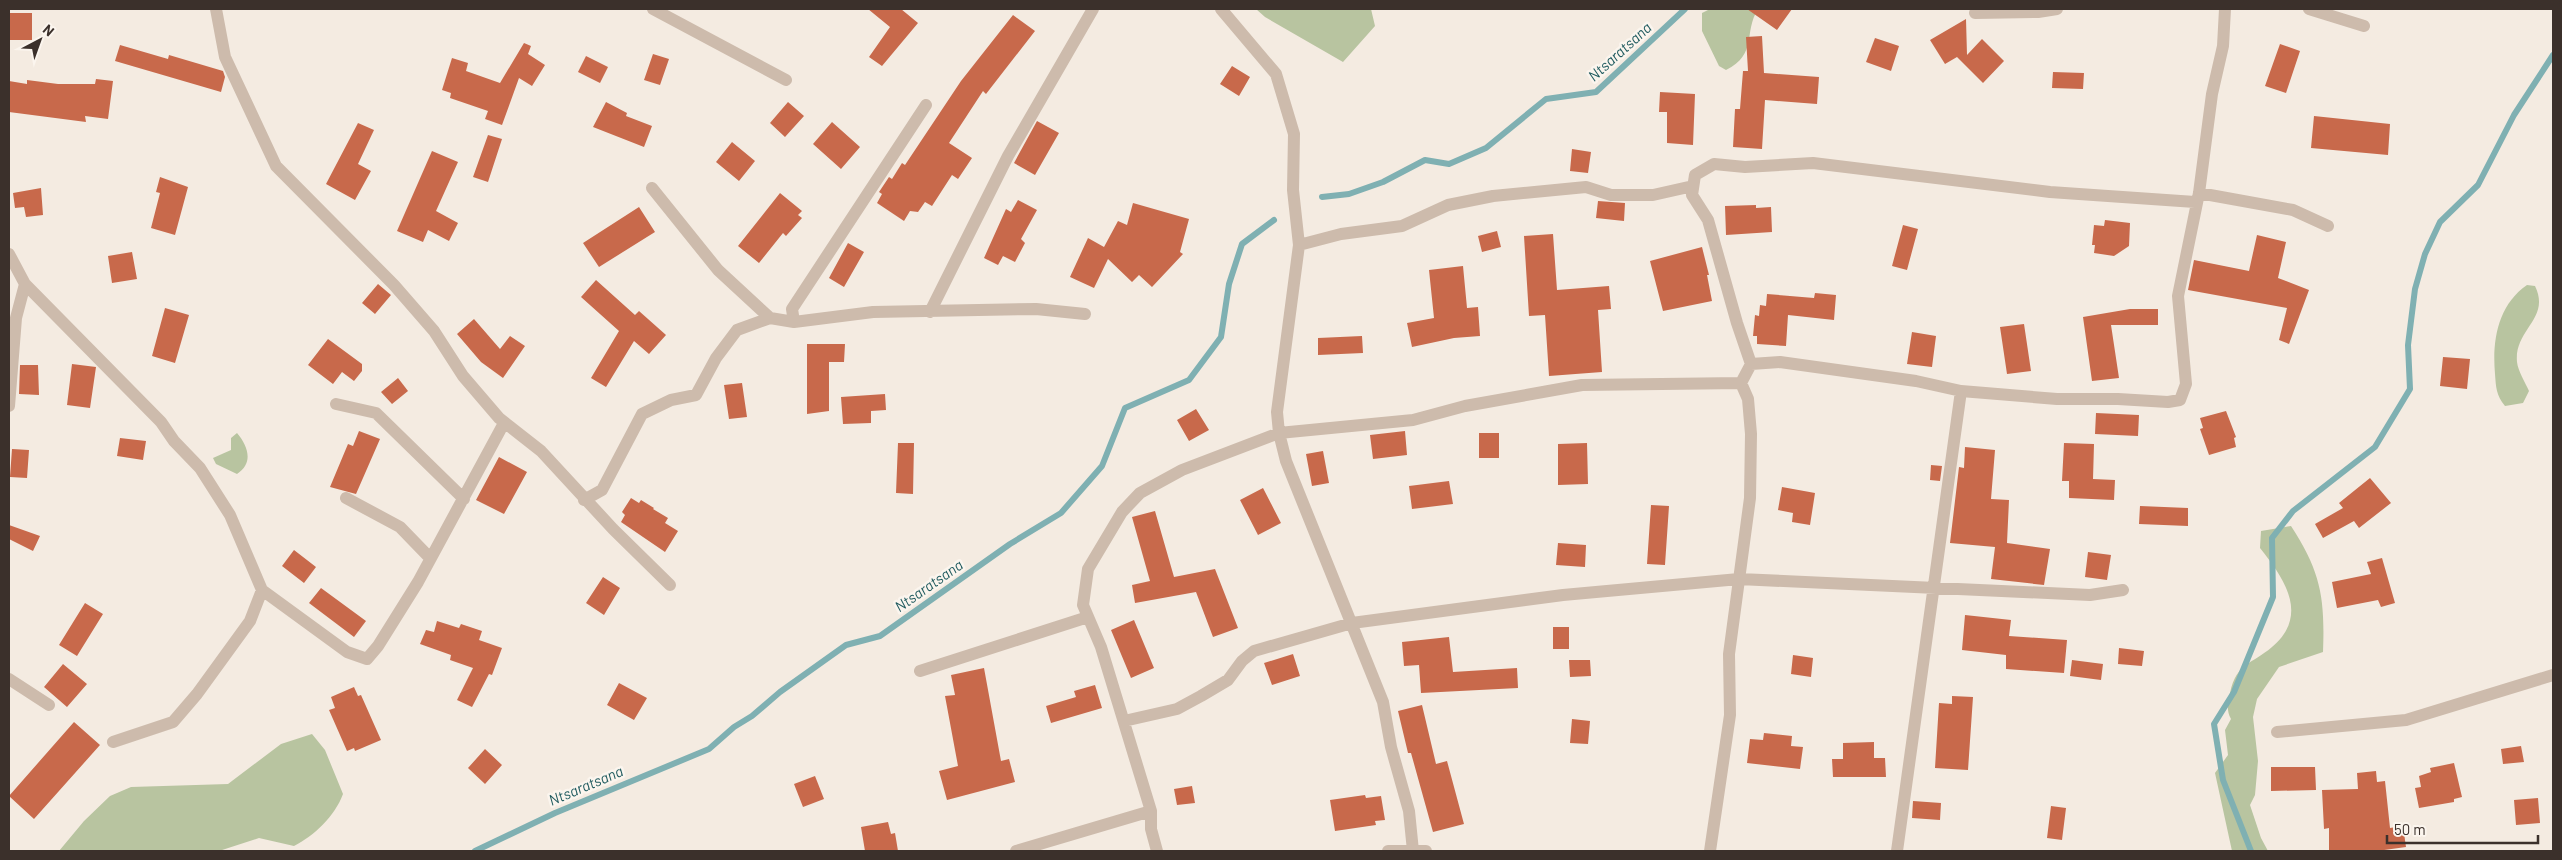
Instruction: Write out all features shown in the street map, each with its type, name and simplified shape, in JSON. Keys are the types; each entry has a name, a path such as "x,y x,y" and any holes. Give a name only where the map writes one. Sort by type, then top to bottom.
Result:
{"street":[{"path":"216,9 225,57 276,166 394,285 434,330 463,376 504,423 541,451 584,500 670,585"},
{"path":"653,9 786,80"},
{"path":"930,312 1008,156 1093,9"},
{"path":"1221,9 1276,74 1294,134 1293,190 1299,245 1277,412 1279,433 1286,461 1302,503 1352,623 1370,675 1383,702 1392,747 1410,811 1413,851"},
{"path":"1975,14 2038,12 2057,9"},
{"path":"1751,364 1780,362 1916,381 1961,391 2057,399 2118,399 2168,402 2180,400 2186,384 2178,296 2197,198 2212,94 2223,46 2225,9"},
{"path":"2309,9 2364,26"},
{"path":"794,322 792,310 926,105"},
{"path":"1741,383 1751,364 1737,323 1708,220 1692,195 1695,175 1714,164 1745,166 1813,163 2050,192 2197,198 2294,210 2328,226"},
{"path":"1299,245 1342,234 1402,226 1448,205 1492,196 1586,187 1611,195 1653,196 1693,186"},
{"path":"652,188 718,270 770,318"},
{"path":"9,254 25,284 161,422 174,441 200,468 230,515 262,590 347,652 367,659 393,623 464,499 504,423"},
{"path":"9,406 16,318 25,284"},
{"path":"584,500 602,490 642,414 670,400 696,395 716,358 737,330 770,318 794,322 873,312 1036,309 1085,314"},
{"path":"1157,851 1151,830 1151,811 1124,721 1101,647 1083,605 1088,569 1122,512 1140,492 1182,470 1279,433 1412,420 1474,404 1582,385 1741,383"},
{"path":"1710,851 1730,714 1729,654 1750,498 1752,434 1748,399 1741,383"},
{"path":"1897,851 1961,391"},
{"path":"336,404 376,413 464,499"},
{"path":"346,498 400,526 430,558"},
{"path":"1124,721 1177,709 1228,680 1242,661 1254,651 1352,623 1563,595 1739,579 2090,594 2123,590"},
{"path":"113,742 173,722 197,694 250,621 262,590"},
{"path":"920,672 1088,617"},
{"path":"2276,732 2406,720 2553,674"},
{"path":"9,679 50,705"},
{"path":"1016,851 1151,811"},
{"path":"1388,851 1426,851"}],"green space":[{"path":"1256,9 1371,9 1375,26 1343,62 1265,17"},
{"path":"1710,9 1758,9 1751,26 1746,50 1736,64 1726,70 1719,66 1702,31 1702,13"},
{"path":"2527,285 2535,286 2539,297 2539,307 2536,316 2521,341 2518,351 2517,362 2520,373 2529,391 2523,403 2505,406 2498,394 2496,383 2494,361 2496,336 2503,313 2509,303"},
{"path":"237,433 244,443 248,454 246,465 237,474 216,464 213,458 231,450 231,438"},
{"path":"2291,526 2309,558 2319,586 2323,616 2323,652 2279,667 2257,699 2253,717 2258,761 2255,795 2250,805 2261,838 2268,851 2232,851 2215,773 2228,755 2225,730 2231,719 2228,713 2228,703 2233,683 2246,665 2272,647 2283,635 2290,622 2289,597 2284,584 2260,548 2261,531"},
{"path":"312,734 325,750 343,794 335,810 323,824 309,837 294,846 259,838 219,851 59,851 84,821 110,796 131,787 228,784 281,744"}],"building":[{"path":"868,9 901,9 918,23 882,66 869,57 890,27"},
{"path":"1747,9 1792,9 1777,30"},
{"path":"9,13 32,13 32,40 9,40"},
{"path":"1013,15 1035,31 986,94 983,91 949,143 972,158 958,179 952,175 932,206 925,202 918,212 910,211 904,221 877,203 882,194 879,192 889,177 892,179 902,163 905,165 961,81"},
{"path":"1966,19 1967,55 1982,39 2004,61 1983,83 1957,57 1945,64 1930,40"},
{"path":"1762,36 1764,73 1819,77 1817,104 1765,100 1762,149 1733,147 1735,109 1740,109 1743,71 1748,71 1746,37"},
{"path":"1875,38 1899,46 1891,71 1866,62"},
{"path":"524,43 531,46 528,54 545,65 532,86 519,78 502,125 485,119 488,111 450,98 451,93 442,90 452,58 468,63 466,71 500,83"},
{"path":"2280,44 2300,51 2286,93 2265,86"},
{"path":"120,45 168,59 169,55 223,71 225,77 221,92 115,61"},
{"path":"653,54 669,59 660,85 644,80"},
{"path":"586,56 608,67 600,83 578,72"},
{"path":"1232,66 1250,77 1239,96 1220,84"},
{"path":"2053,72 2084,73 2083,89 2052,88"},
{"path":"96,79 113,81 108,119 85,116 86,122 9,112 9,81 27,84 27,80 58,84 95,84"},
{"path":"1660,92 1695,94 1693,145 1667,143 1667,112 1659,112"},
{"path":"606,102 627,113 626,116 652,126 644,147 593,127"},
{"path":"788,102 804,116 785,137 770,123"},
{"path":"2314,116 2390,124 2388,155 2311,148"},
{"path":"1037,121 1059,133 1035,175 1014,163"},
{"path":"832,122 860,147 841,169 813,144"},
{"path":"358,123 374,130 358,164 371,171 355,200 326,184"},
{"path":"488,135 502,139 488,182 473,177"},
{"path":"732,142 755,161 739,181 716,162"},
{"path":"1572,149 1591,152 1588,173 1570,171"},
{"path":"432,151 458,162 436,211 458,223 449,241 428,230 423,242 397,231"},
{"path":"160,177 188,187 175,235 151,228 160,193 156,192"},
{"path":"41,188 43,215 26,217 24,207 15,208 13,193"},
{"path":"780,193 802,211 798,215 802,218 786,236 783,233 759,263 738,246"},
{"path":"1018,200 1037,210 1021,239 1025,243 1015,262 1003,256 998,265 984,258 1006,209 1011,212"},
{"path":"1598,201 1625,203 1624,221 1596,218"},
{"path":"1133,203 1189,219 1180,252 1183,254 1152,287 1139,275 1132,282 1108,259 1094,288 1070,277 1088,238 1104,247 1118,221 1127,225"},
{"path":"1756,205 1756,208 1771,207 1772,232 1726,235 1725,206"},
{"path":"639,207 655,232 599,267 583,243"},
{"path":"2105,220 2130,223 2129,246 2114,256 2094,253 2095,245 2092,245 2094,225 2104,226"},
{"path":"1903,225 1918,229 1907,270 1892,266"},
{"path":"1497,231 1501,247 1482,252 1478,236"},
{"path":"1553,234 1557,290 1609,286 1611,309 1598,310 1602,372 1549,376 1545,315 1529,316 1524,236"},
{"path":"2257,235 2286,242 2278,278 2309,290 2289,344 2279,340 2287,308 2188,290 2194,260 2249,271"},
{"path":"848,243 864,252 844,287 829,278"},
{"path":"1702,247 1709,275 1707,275 1712,301 1663,311 1650,261"},
{"path":"132,252 137,279 112,283 108,256"},
{"path":"1463,266 1467,308 1478,307 1480,336 1454,338 1412,347 1407,323 1434,318 1429,270"},
{"path":"596,280 635,315 639,311 666,335 649,354 634,341 606,387 591,378 619,331 581,297"},
{"path":"378,284 391,295 375,314 362,303"},
{"path":"1815,293 1836,295 1834,320 1788,315 1786,346 1757,344 1757,336 1753,336 1755,315 1759,316 1760,305 1766,306 1767,294 1814,298"},
{"path":"165,308 189,315 175,363 152,356"},
{"path":"2130,309 2158,309 2158,325 2111,325 2119,378 2092,381 2083,317"},
{"path":"474,319 500,349 510,336 525,346 503,378 481,362 457,334"},
{"path":"2024,324 2031,371 2007,374 2000,327"},
{"path":"1912,332 1936,336 1932,367 1907,364"},
{"path":"1362,336 1363,353 1318,355 1318,338"},
{"path":"328,339 362,364 362,371 354,381 342,372 333,384 308,365"},
{"path":"807,344 845,344 844,362 829,362 829,411 807,414"},
{"path":"2443,357 2470,359 2467,389 2440,386"},
{"path":"72,364 96,367 90,408 67,405"},
{"path":"20,365 38,365 39,395 19,394"},
{"path":"398,378 408,391 392,404 381,392"},
{"path":"742,383 747,417 729,419 724,385"},
{"path":"885,394 886,410 871,411 871,423 843,424 841,397"},
{"path":"1196,409 1209,430 1189,441 1177,420"},
{"path":"2226,411 2236,437 2234,438 2236,447 2209,455 2200,429 2203,428 2200,418"},
{"path":"2096,413 2139,415 2138,436 2095,434"},
{"path":"359,431 380,439 356,494 330,487 348,444 353,446"},
{"path":"1405,431 1407,455 1373,459 1370,435"},
{"path":"1479,433 1499,433 1499,458 1479,458"},
{"path":"120,438 146,441 143,460 117,456"},
{"path":"898,443 914,443 913,494 896,493"},
{"path":"1587,443 1588,484 1558,485 1558,444"},
{"path":"2064,443 2094,444 2093,479 2115,480 2114,500 2069,498 2069,481 2062,481"},
{"path":"1965,447 1995,450 1991,499 2009,500 2007,543 2050,549 2044,585 1991,579 1995,547 1950,543 1959,467 1964,468"},
{"path":"12,449 29,450 27,478 10,477"},
{"path":"1323,451 1329,483 1312,486 1306,454"},
{"path":"499,457 527,472 504,514 476,500"},
{"path":"1931,465 1942,466 1940,481 1930,480"},
{"path":"2370,478 2391,503 2359,528 2354,521 2323,538 2315,524 2343,508 2339,503"},
{"path":"1449,481 1453,504 1412,509 1409,486"},
{"path":"1782,487 1815,493 1810,525 1792,522 1793,513 1778,510"},
{"path":"1263,488 1281,523 1258,535 1240,500"},
{"path":"631,498 639,503 641,500 654,508 668,518 665,523 678,531 665,552 621,522 625,515 622,512"},
{"path":"1651,505 1669,506 1665,565 1647,564"},
{"path":"2140,506 2188,508 2188,526 2139,524"},
{"path":"1155,511 1174,577 1215,569 1238,628 1213,637 1196,592 1135,603 1132,585 1150,581 1132,517"},
{"path":"9,525 40,536 33,551 9,539"},
{"path":"1558,543 1586,545 1585,567 1556,565"},
{"path":"294,550 316,567 304,583 282,566"},
{"path":"2088,552 2111,555 2107,580 2085,577"},
{"path":"2382,558 2395,603 2381,607 2378,600 2337,608 2332,582 2371,574 2367,562"},
{"path":"603,577 620,588 604,615 586,603"},
{"path":"321,588 366,621 354,637 309,603"},
{"path":"85,603 103,614 77,656 59,645"},
{"path":"1965,615 2011,620 2009,636 2067,640 2064,673 2006,669 2006,655 1962,650"},
{"path":"1134,620 1154,668 1131,678 1111,630"},
{"path":"437,621 459,628 461,624 482,631 479,640 502,648 492,675 489,674 472,707 457,700 473,668 450,660 451,655 420,644 426,630 434,632"},
{"path":"1553,627 1569,627 1569,649 1553,649"},
{"path":"1449,637 1453,672 1517,668 1518,688 1421,693 1419,665 1404,666 1402,642"},
{"path":"2119,648 2144,651 2142,666 2118,664"},
{"path":"1293,654 1300,676 1272,685 1264,663"},
{"path":"1793,655 1813,658 1811,677 1791,674"},
{"path":"1569,660 1590,660 1591,676 1570,677"},
{"path":"2072,660 2103,664 2101,680 2070,676"},
{"path":"63,664 87,684 67,707 44,687"},
{"path":"984,668 1001,761 1009,759 1015,782 947,800 939,771 958,766 945,696 955,695 951,675"},
{"path":"619,683 647,698 634,720 607,705"},
{"path":"1095,685 1102,708 1051,723 1046,706 1076,697 1074,691"},
{"path":"354,687 358,696 361,695 381,740 355,751 354,748 347,751 329,710 335,708 331,697"},
{"path":"1952,696 1973,697 1968,770 1935,768 1939,703 1952,704"},
{"path":"1422,705 1436,764 1447,761 1464,824 1433,832 1411,753 1408,753 1398,711"},
{"path":"1572,719 1590,721 1588,744 1570,743"},
{"path":"74,722 100,745 34,819 9,796"},
{"path":"1764,733 1792,736 1791,746 1803,747 1800,769 1747,763 1750,739 1763,740"},
{"path":"1874,742 1874,758 1885,758 1886,777 1833,777 1832,759 1843,759 1843,743"},
{"path":"2521,746 2524,762 2503,764 2501,749"},
{"path":"485,749 502,765 485,784 468,768"},
{"path":"2454,763 2462,797 2454,799 2454,802 2419,808 2415,788 2421,787 2419,776 2431,772 2430,768"},
{"path":"2271,767 2315,767 2316,790 2271,791"},
{"path":"2376,771 2377,782 2385,781 2390,828 2403,826 2406,847 2377,851 2329,851 2329,828 2324,829 2322,790 2358,789 2357,773"},
{"path":"815,776 824,799 803,807 794,784"},
{"path":"1192,786 1195,803 1177,805 1174,789"},
{"path":"1365,795 1366,798 1381,796 1385,820 1375,821 1376,825 1335,831 1330,800"},
{"path":"2538,798 2540,823 2516,825 2514,800"},
{"path":"1913,801 1941,803 1940,820 1912,818"},
{"path":"2051,806 2066,808 2062,840 2047,838"},
{"path":"888,822 891,834 895,833 898,851 865,851 861,827"}],"waterway":[{"name":"Ntsaratsana","path":"1322,197 1349,194 1383,182 1425,160 1449,164 1486,148 1546,99 1596,92 1685,9"},
{"path":"2251,851 2223,780 2214,724 2234,692 2273,597 2272,538 2293,511 2375,447 2410,389 2408,345 2415,289 2425,254 2440,222 2478,185 2514,115 2553,55"},
{"name":"Ntsaratsana","path":"475,851 555,813 709,749 734,727 752,716 780,692 846,645 880,636 1010,544 1061,513 1102,466 1125,408 1189,380 1221,337 1229,284 1242,244 1274,220"}]}
